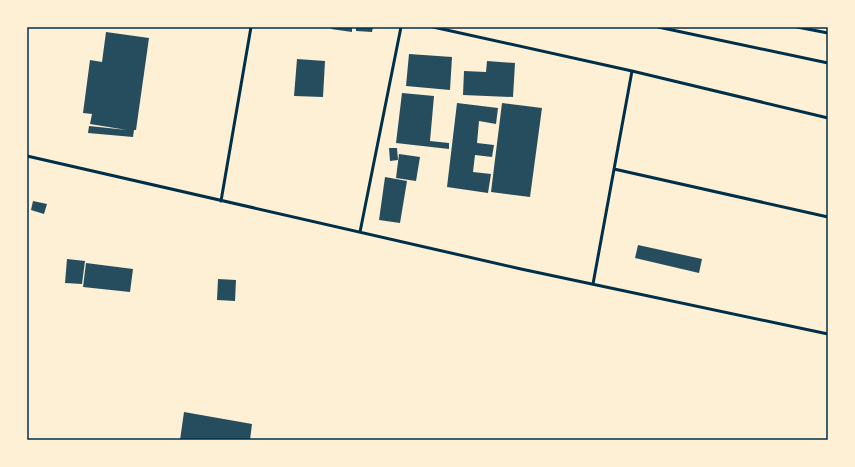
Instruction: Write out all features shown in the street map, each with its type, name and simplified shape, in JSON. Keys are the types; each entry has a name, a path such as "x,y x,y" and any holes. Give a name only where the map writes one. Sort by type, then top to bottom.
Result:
{"lane":[{"path":"221,201 251,27"},
{"path":"360,232 401,27"},
{"path":"433,27 632,71 828,118"},
{"path":"658,27 828,64"},
{"path":"797,27 828,33"},
{"path":"592,284 632,71"},
{"path":"27,156 520,269 828,334"},
{"path":"614,169 828,217"}],"building":[{"path":"332,27 352,27 352,32 331,29"},
{"path":"356,27 373,27 372,32 356,31"},
{"path":"106,32 149,38 136,130 134,130 133,137 88,133 89,126 127,130 90,124 92,114 83,113 90,60 102,62"},
{"path":"409,54 452,57 450,90 406,86"},
{"path":"297,59 325,61 323,97 294,96"},
{"path":"487,61 515,63 513,97 463,95 464,71 486,72"},
{"path":"402,93 434,96 430,141 449,143 449,149 396,143"},
{"path":"457,103 498,108 496,124 479,121 477,143 494,145 492,157 475,155 473,172 491,174 488,193 447,187"},
{"path":"502,103 542,108 530,197 491,192"},
{"path":"389,148 397,148 398,160 390,161"},
{"path":"399,154 420,157 416,181 396,178"},
{"path":"385,177 407,181 400,223 379,220"},
{"path":"33,201 47,204 44,214 31,210"},
{"path":"638,245 702,259 699,273 635,258"},
{"path":"67,259 85,261 82,284 65,283"},
{"path":"86,263 133,269 130,292 83,287"},
{"path":"218,279 236,280 235,301 217,300"},
{"path":"184,412 252,424 250,440 180,440"}]}
